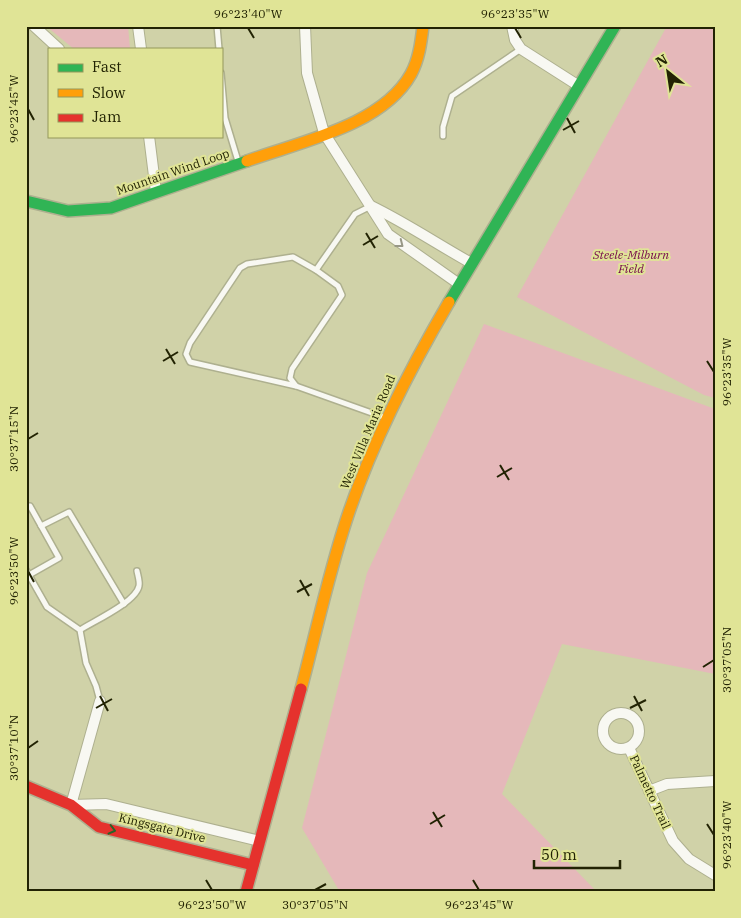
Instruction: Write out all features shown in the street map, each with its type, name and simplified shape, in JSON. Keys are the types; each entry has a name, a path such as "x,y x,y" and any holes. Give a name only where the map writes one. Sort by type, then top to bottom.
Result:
{"main road":[{"name":"Mountain Wind Loop","path":"26,201 68,211 111,208 349,125 374,112 394,96 418,63 422,45 423,26"},
{"name":"West Villa Maria Road","path":"246,892 346,521 386,418 414,361 471,263 615,26"},
{"name":"Kingsgate Drive","path":"26,786 71,805 99,827 253,865"}],"street":[{"path":"34,26 58,48"},
{"path":"138,26 141,48"},
{"path":"305,26 307,72 324,133 388,234 459,284"},
{"path":"512,26 515,40 521,49 579,86"},
{"path":"149,138 156,192"},
{"path":"371,206 402,221 426,238 471,263"},
{"path":"71,805 100,701"},
{"name":"Palmetto Trail","path":"629,748 673,841 689,859 715,876"},
{"path":"649,791 667,784 715,781"},
{"name":"Kingsgate Drive","path":"71,805 106,804 260,841"}],"lane":[{"path":"218,26 219,48"},
{"path":"443,136 448,104 452,96 521,49"},
{"path":"222,84 225,118 239,164"},
{"path":"316,270 355,214 371,206"},
{"path":"296,386 290,378 292,369 342,295 338,286 316,270 293,257 247,264 240,268 190,343 186,354 190,362 296,386 386,418"},
{"path":"26,506 30,506 59,558 28,572 47,607 80,630 86,664 96,686 100,701"},
{"path":"42,526 69,512 124,604"},
{"path":"80,630 124,604 136,593 140,584 136,571"}],"green space":[{"path":"46,26 128,26 130,48 73,48"},
{"name":"Steele-Milburn Field","path":"667,26 715,26 715,398 704,395 517,297"},
{"path":"484,324 715,409 715,674 562,644 502,794 597,892 340,892 302,828 367,573"}],"traffic: fast":[{"path":"449,302 615,26"},
{"path":"26,201 68,211 111,208 247,161"}],"traffic: slow":[{"path":"247,161 338,130 380,107 398,92 411,74 418,57 423,26"},
{"path":"301,689 333,563 356,492 392,409 419,355 449,302"}],"traffic: jam":[{"path":"246,892 301,689"},
{"path":"26,786 71,805 99,827 253,865"}]}
